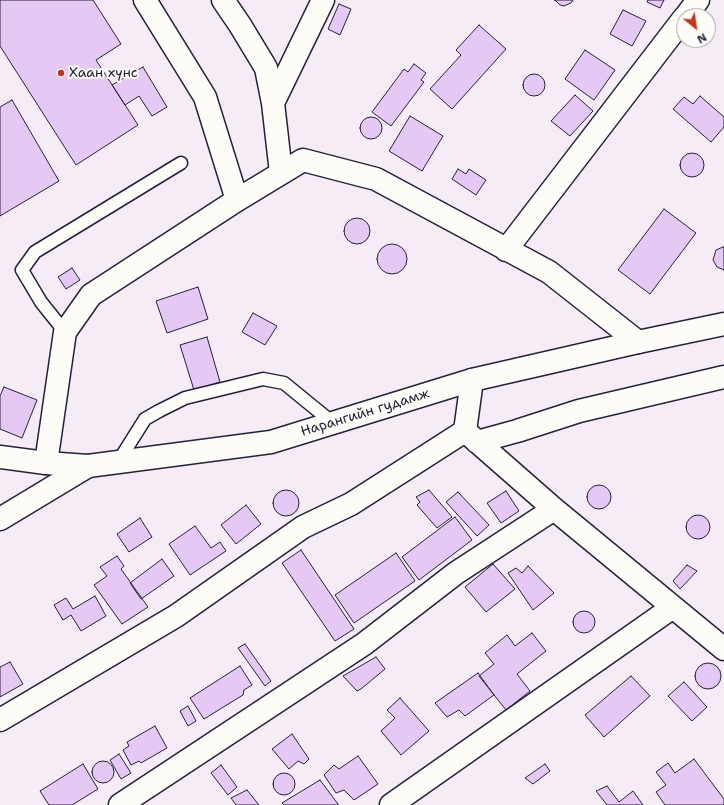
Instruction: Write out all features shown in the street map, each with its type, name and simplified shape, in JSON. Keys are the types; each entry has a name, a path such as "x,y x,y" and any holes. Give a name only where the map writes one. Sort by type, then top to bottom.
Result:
{"street":[{"path":"145,0 205,97 237,200"},
{"path":"223,0 266,68 273,103 281,173"},
{"path":"273,103 324,0"},
{"path":"692,8 698,0"},
{"path":"506,250 676,29"},
{"path":"46,463 65,332 92,295 237,200 303,160 376,179 549,272 638,342"},
{"name":"Нарангийн гудамж","path":"0,457 46,463 88,466 271,442 472,380 724,324"},
{"path":"0,720 176,616 303,528 351,504 471,436 517,431 579,411 724,377"},
{"path":"472,380 471,436 554,509 724,649"},
{"path":"0,519 88,466"},
{"path":"120,805 364,644 456,572 554,509"},
{"path":"391,805 673,607"}],"lane":[{"path":"65,332 41,302 22,270 35,252 181,163"},
{"path":"118,462 145,419 185,398 263,379 284,383 333,423"}],"building":[{"name":"Хаан хүнс","path":"0,0 93,0 121,44 96,60 138,125 76,165 0,46"},
{"path":"555,0 573,0 571,3 564,6 560,5"},
{"path":"648,0 664,0 660,8 647,2"},
{"path":"339,4 351,9 340,35 328,29"},
{"path":"623,10 646,21 632,46 610,34"},
{"path":"479,25 506,49 452,109 430,89 461,55 456,50"},
{"path":"585,50 615,70 594,100 565,79"},
{"path":"414,64 426,73 421,80 424,82 391,126 372,112 404,69 408,72"},
{"path":"143,67 167,107 152,116 139,96 125,105 112,85"},
{"path":"534,74 542,77 545,85 542,93 534,96 526,93 523,85 526,77"},
{"path":"575,95 593,111 570,136 551,121"},
{"path":"700,96 724,117 724,127 711,142 673,109 684,97 693,104"},
{"path":"12,100 59,181 0,216 0,107"},
{"path":"410,116 443,136 422,171 389,151"},
{"path":"371,117 379,120 382,128 379,136 371,139 363,136 360,128 363,120"},
{"path":"692,153 701,156 704,165 701,174 692,177 683,174 680,165 683,156"},
{"path":"458,169 466,174 469,169 486,180 476,195 452,179"},
{"path":"664,209 696,233 650,294 618,270"},
{"path":"357,218 366,222 370,231 366,240 357,244 348,240 344,231 348,222"},
{"path":"392,244 403,248 407,259 403,270 392,274 381,270 377,259 381,248"},
{"path":"723,247 724,270 717,267 713,260 716,250"},
{"path":"72,268 80,280 66,289 58,277"},
{"path":"198,287 208,319 167,333 156,301"},
{"path":"253,313 277,326 265,345 242,332"},
{"path":"207,337 220,382 194,390 180,345"},
{"path":"4,387 37,400 22,438 0,429 0,396"},
{"path":"599,485 604,486 610,492 610,502 604,508 599,509 594,508 588,502 587,497 588,492 594,486"},
{"path":"286,490 295,494 299,503 295,512 286,516 277,512 273,503 277,494"},
{"path":"429,490 452,517 437,528 417,505 420,502 416,497"},
{"path":"506,491 519,511 501,523 487,503"},
{"path":"458,492 489,525 477,536 446,502"},
{"path":"246,505 261,524 236,544 221,525"},
{"path":"698,515 706,519 710,527 706,535 698,539 690,535 686,527 690,519"},
{"path":"455,517 472,540 419,580 402,557"},
{"path":"140,518 152,537 129,552 117,534"},
{"path":"195,526 211,548 220,542 226,551 190,575 169,544"},
{"path":"301,550 354,629 335,641 282,563"},
{"path":"396,553 415,581 354,623 335,595"},
{"path":"117,556 124,566 121,569 148,607 122,624 94,585 107,576 100,567"},
{"path":"162,559 174,576 141,599 130,583"},
{"path":"493,564 515,589 486,612 465,587"},
{"path":"687,565 697,571 680,589 673,581"},
{"path":"528,566 554,593 533,610 508,573 516,568 522,573"},
{"path":"95,596 106,616 81,631 71,615 63,620 54,605 66,598 73,609"},
{"path":"580,611 588,611 595,618 595,626 588,633 580,633 573,626 573,618"},
{"path":"532,633 546,651 517,674 530,691 506,710 479,676 494,664 485,653 507,635 515,646"},
{"path":"245,644 271,681 265,686 238,648"},
{"path":"376,657 385,669 357,691 343,676"},
{"path":"10,662 23,684 0,697 0,667"},
{"path":"708,663 717,667 721,676 717,685 708,689 699,685 695,676 699,667"},
{"path":"240,666 252,685 244,690 243,695 204,719 190,698"},
{"path":"478,673 494,695 465,716 459,710 447,717 435,703"},
{"path":"631,676 650,696 604,737 585,715"},
{"path":"684,682 707,707 692,721 668,696"},
{"path":"400,698 429,731 401,755 381,731 395,718 387,710"},
{"path":"188,706 196,721 188,726 180,711"},
{"path":"155,726 167,748 141,763 139,761 131,765 123,750 129,746 127,742"},
{"path":"292,734 309,759 304,764 298,761 289,769 272,749"},
{"path":"119,754 131,773 121,779 110,760"},
{"path":"358,756 378,784 354,800 344,790 336,793 324,775 334,765 339,769"},
{"path":"694,759 724,799 724,805 665,805 656,792 666,785 656,772 668,763 675,773"},
{"path":"103,761 111,764 114,772 111,780 103,783 95,780 92,772 95,764"},
{"path":"83,764 98,789 72,805 49,805 40,791"},
{"path":"545,764 550,771 533,784 525,778"},
{"path":"221,765 237,787 228,795 211,773"},
{"path":"284,773 292,776 295,784 292,792 284,795 276,792 273,784 276,776"},
{"path":"320,780 338,805 284,805 282,803"},
{"path":"607,786 619,802 633,791 643,805 607,805 596,791"},
{"path":"247,790 259,805 236,805 231,798"}],"place":[{"name":"Хаан хүнс","path":"61,73"}]}
